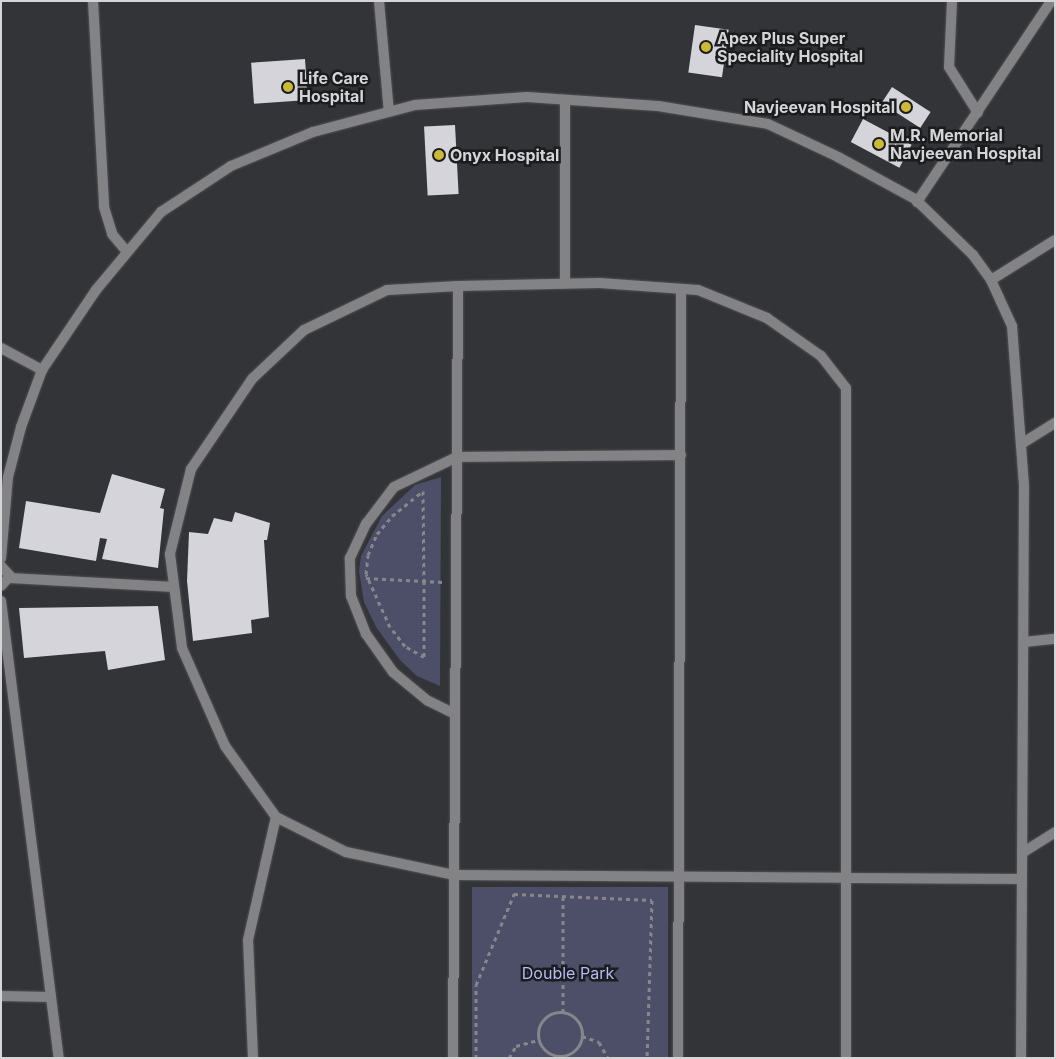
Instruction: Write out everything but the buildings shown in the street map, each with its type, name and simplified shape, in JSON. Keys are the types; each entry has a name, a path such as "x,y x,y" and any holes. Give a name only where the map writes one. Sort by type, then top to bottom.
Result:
{"street":[{"path":"92,1 104,207 112,234 127,252"},
{"path":"379,1 390,112"},
{"path":"952,1 949,67 978,113"},
{"path":"917,202 1051,1"},
{"path":"1,558 8,477 20,427 42,370 96,290 161,212 231,166 313,132 415,105 518,98 658,106 768,124 838,157 917,202 973,255 991,280 1012,326 1021,444 1024,642 1021,1058"},
{"path":"565,100 565,284"},
{"path":"991,280 1055,240"},
{"path":"846,1058 846,878 846,388 821,356 767,318 698,290 565,284 458,286 387,290 304,330 252,379 191,469 170,554 182,648 225,746 276,817 346,852 454,875 679,877 846,878 1022,879"},
{"path":"453,1058 458,286"},
{"path":"678,1058 681,289"},
{"path":"1,348 42,370"},
{"path":"1021,444 1055,423"},
{"path":"455,714 428,701 393,672 366,634 351,596 350,558 366,524 394,487 457,457 680,455"},
{"path":"1,566 8,570 10,578"},
{"path":"1,586 10,578 174,587"},
{"path":"1,601 59,1058"},
{"path":"1024,642 1055,639"},
{"path":"253,1058 248,940 276,817"},
{"path":"1022,853 1055,832"},
{"path":"1,996 52,997"}],"path":[{"path":"423,491 424,581 424,658 405,646 390,627 367,578 368,555 377,534 392,516 423,491"},
{"path":"351,577 456,582"},
{"path":"476,1058 476,985 514,894 652,900 647,1058"},
{"path":"563,896 563,1012"},
{"path":"555,1012 563,1012 576,1019 582,1036 573,1052 560,1057 546,1052 538,1040 537,1033 542,1020 555,1012"},
{"path":"582,1036 600,1042 608,1058"},
{"path":"509,1058 516,1046 538,1040"}],"green space":[{"path":"441,477 440,686 417,676 400,660 376,627 364,602 359,571 361,556 382,516 415,485"},
{"name":"Double Park","path":"472,887 668,887 668,1058 472,1058"}],"place":[{"name":"Apex Plus Super Speciality Hospital","path":"706,47"},
{"name":"Life Care Hospital","path":"288,87"},
{"name":"Navjeevan Hospital","path":"906,107"},
{"name":"M.R. Memorial Navjeevan Hospital","path":"879,144"},
{"name":"Onyx Hospital","path":"439,155"}]}
